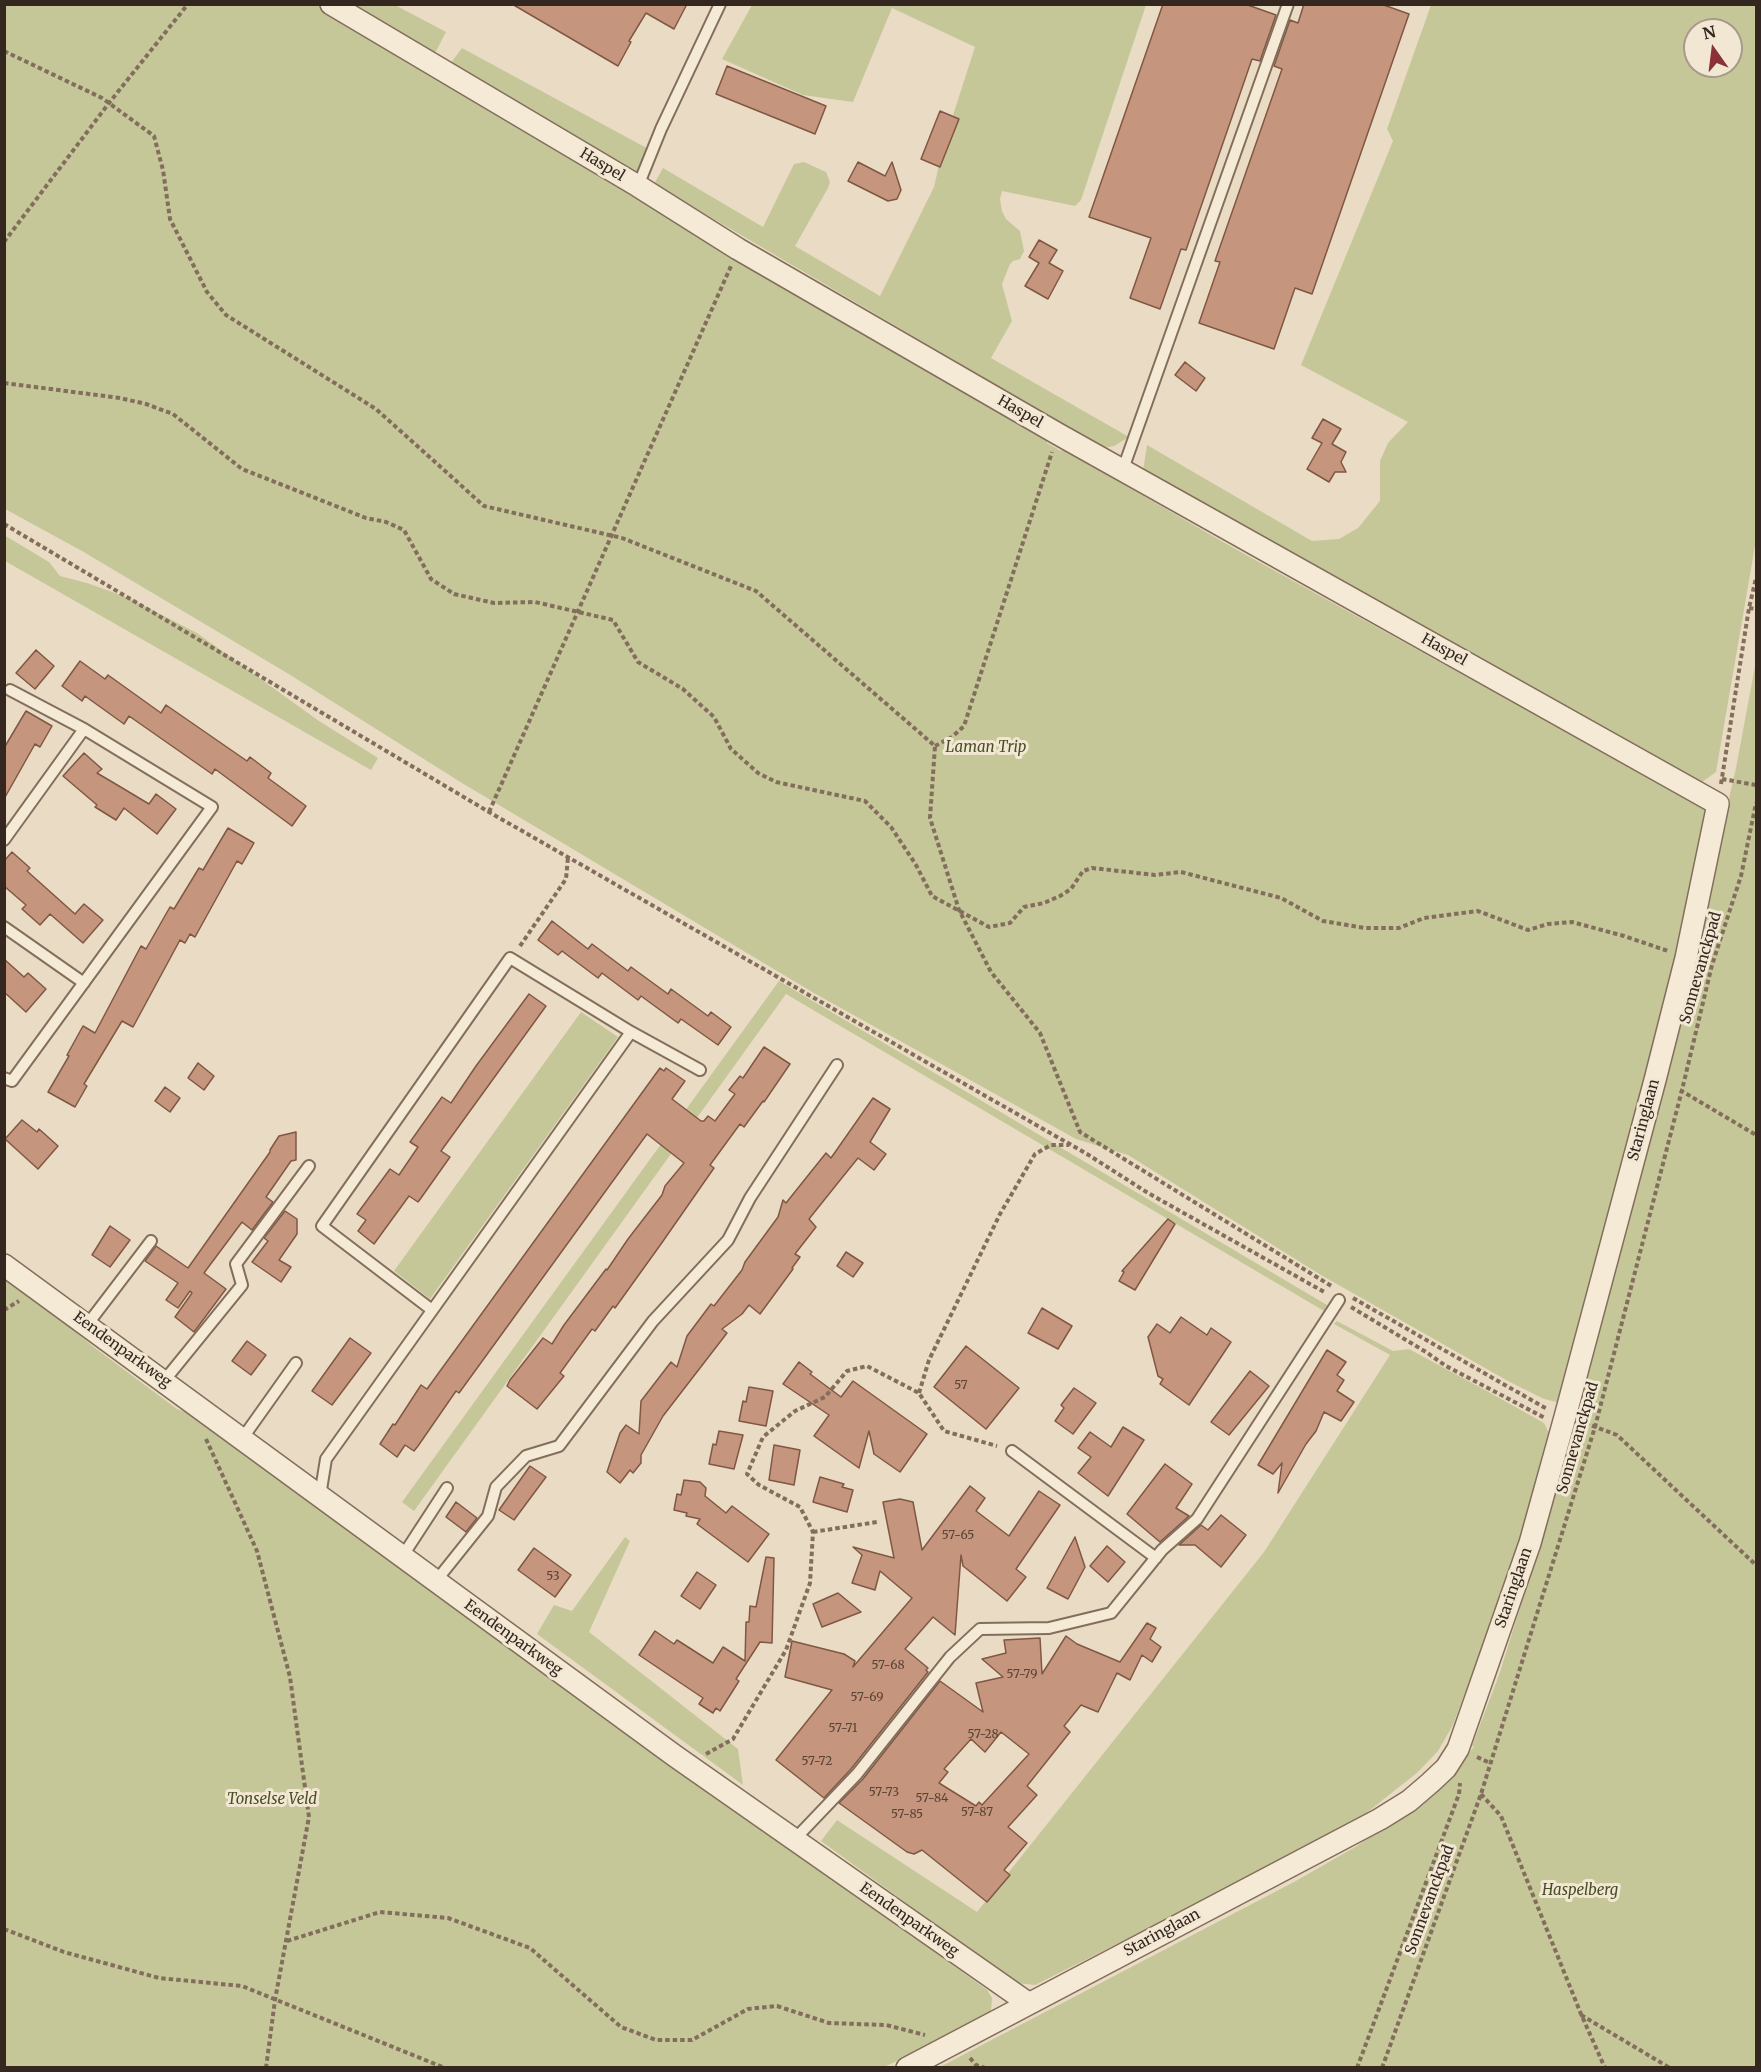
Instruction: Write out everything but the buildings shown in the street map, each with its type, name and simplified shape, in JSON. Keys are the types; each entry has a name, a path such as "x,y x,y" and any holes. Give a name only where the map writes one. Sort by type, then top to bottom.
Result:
{"street":[{"name":"Haspel","path":"331,4 638,186 738,249 1058,434 1718,804"},
{"name":"Staringlaan","path":"907,2067 1380,1819 1409,1800 1446,1768 1458,1749 1530,1543 1655,1080 1686,958 1718,804"},
{"name":"Eendenparkweg","path":"4,1265 687,1765 1028,2003"}],"lane":[{"path":"638,186 661,129 720,4"},
{"path":"1123,469 1288,4"},
{"path":"4,1078 12,1081 212,807 84,729 10,690"},
{"path":"4,840 84,729"},
{"path":"4,927 84,983"},
{"path":"432,1310 322,1226 510,958 631,1032 700,1070"},
{"path":"320,1496 326,1459 631,1032"},
{"path":"436,1581 488,1516 496,1487 526,1456 560,1446 653,1320 728,1240 750,1198 837,1065"},
{"path":"164,1382 242,1286 236,1264 309,1166"},
{"path":"87,1325 151,1241"},
{"path":"794,1840 857,1774 950,1657 980,1629 1049,1629 1111,1613 1156,1558 1197,1519 1341,1296"},
{"path":"242,1439 296,1363"},
{"path":"1012,1450 1156,1558"},
{"path":"402,1557 447,1488"}],"path":[{"path":"4,242 109,103 188,4"},
{"path":"4,51 102,98 154,136 163,170 170,219 207,292 226,315 376,409 484,506 622,538 756,591 935,746"},
{"path":"489,812 738,249"},
{"path":"4,383 120,398 173,414 242,469 366,518 386,522 404,530 431,579 454,594 494,603 535,602 613,620 638,663 683,689 714,717 730,749 758,773 776,782 865,801 891,828 916,865 932,896 989,927 1010,923 1024,907 1044,903 1060,896 1071,889 1083,871 1092,868 1155,875 1180,872 1281,898 1323,921 1365,928 1399,928 1424,918 1478,911 1528,930 1548,924 1572,922 1712,964"},
{"path":"935,746 952,737 964,726 1058,434"},
{"path":"4,524 489,812 1070,1145 1148,1193 1341,1296"},
{"path":"1756,578 1749,608 1722,778 1756,785"},
{"path":"1749,608 1756,609"},
{"path":"935,746 930,818 959,910 992,972 1041,1033 1080,1132 1341,1296 1446,1366 1563,1422"},
{"name":"Sonnevanckpad","path":"1382,2067 1481,1794 1595,1426 1682,1090 1712,964 1741,876 1756,803"},
{"path":"510,958 566,879 568,857"},
{"path":"1682,1090 1756,1136"},
{"path":"919,1393 929,1360 1000,1214 1035,1154 1051,1145 1070,1145"},
{"path":"1352,1298 1563,1422"},
{"path":"687,1765 733,1739 786,1650 810,1583 813,1532 800,1507 759,1485 747,1474 763,1437 795,1411 825,1396 847,1371 867,1366 919,1393 944,1431 1012,1450"},
{"path":"1595,1426 1617,1435 1756,1565"},
{"path":"202,1431 257,1551 290,1677 309,1817 275,2000 266,2067"},
{"path":"813,1532 877,1522"},
{"name":"Sonnevanckpad","path":"1357,2067 1459,1794 1460,1780 1455,1771 1458,1749"},
{"path":"1481,1794 1501,1816 1581,2014 1605,2067"},
{"path":"287,1941 380,1912 448,1918 530,1948 621,2027 656,2040 692,2040 748,2009 777,2006 830,2024 886,2025 955,2043"},
{"path":"4,1929 64,1952 159,1978 242,1986 445,2067"},
{"path":"1581,2014 1670,2067"}],"green space":[{"name":"Laman Trip","path":"4,5 318,5 743,262 1047,440 1047,443 1061,451 1062,449 1230,546 1465,676 1705,805 1706,825 1647,1077 1561,1403 1544,1399 1508,1381 1321,1275 1128,1155 1076,1139 814,993 462,783 287,673 82,551 5,509"},
{"path":"348,5 395,5 446,32 434,55"},
{"path":"752,5 1146,5 1081,200 1075,206 1002,191 1000,199 1002,211 1006,219 1020,231 1024,251 1020,259 1010,264 1002,284 1012,321 991,358 1129,437 1114,446 1104,448 654,184 663,168 763,227 794,164 804,162 826,172 830,182 828,188 795,246 880,296 934,187 944,143 975,47 892,8 853,102 803,95 722,59"},
{"path":"1431,5 1756,5 1756,540 1716,772 1702,782 1301,564 1143,471 1147,445 1312,541 1339,539 1358,528 1380,501 1380,461 1388,443 1408,422 1301,365 1393,141 1387,129"},
{"path":"462,48 654,152 640,176 450,64"},
{"path":"4,535 49,562 60,576 129,598 197,633 319,721 378,758 371,770 5,561"},
{"name":"Haspelberg","path":"1756,661 1756,2067 938,2068 1294,1882 1357,1846 1432,1794 1474,1747 1472,1746 1499,1675 1577,1426 1580,1427 1590,1395 1588,1392 1575,1399 1701,919 1736,768"},
{"path":"779,981 1327,1305 1324,1311 786,994 414,1511 402,1502"},
{"path":"581,1012 618,1037 430,1299 394,1271"},
{"name":"Tonselse Veld","path":"4,1273 95,1348 177,1409 205,1419 987,1990 992,1998 991,2011 934,2041 936,2043 884,2067 5,2067"},
{"path":"1337,1321 1393,1351 1409,1349 1544,1423 1550,1435 1521,1540 1453,1725 1438,1751 1418,1772 1355,1822 1035,1985 1016,1983 821,1841 837,1820 977,1912 1264,1552 1390,1355 1334,1324"},
{"path":"625,1537 630,1541 589,1632 738,1749 743,1785 537,1634 554,1605 572,1611"}]}
